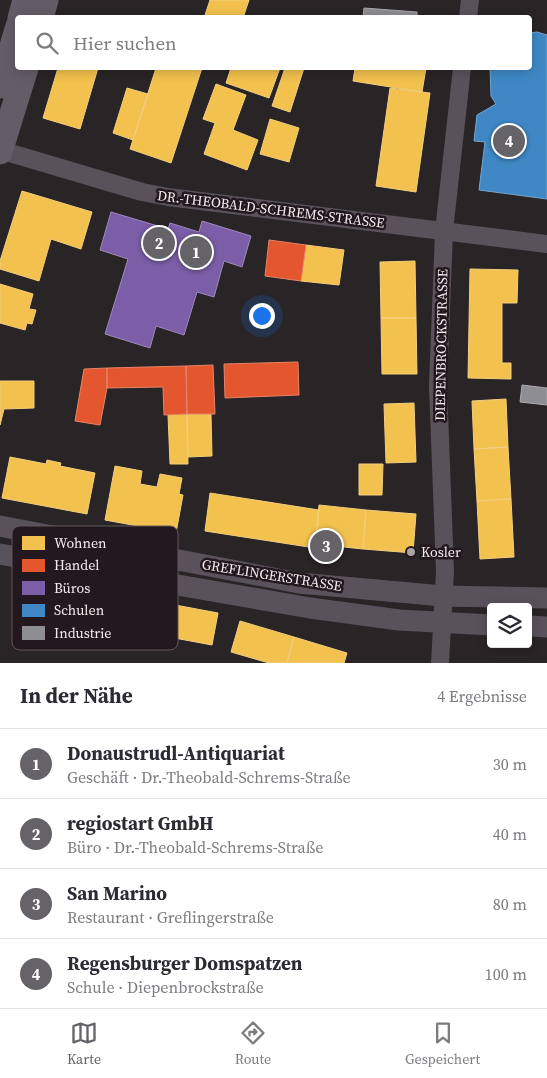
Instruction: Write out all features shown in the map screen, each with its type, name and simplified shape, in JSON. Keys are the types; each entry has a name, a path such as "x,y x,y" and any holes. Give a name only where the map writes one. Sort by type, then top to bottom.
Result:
{"main road":[{"path":"21,15 25,0"},
{"path":"42,15 46,0"},
{"path":"0,86 15,36"},
{"path":"0,151 25,70"}],"street":[{"path":"468,15 470,0"},
{"name":"DIEPENBROCKSTRASSE","path":"440,663 445,572 438,386 444,231 462,70"},
{"name":"DR.-THEOBALD-SCHREMS-STRASSE","path":"0,151 142,192 168,197 547,244"},
{"name":"GREFLINGERSTRASSE","path":"178,560 299,583 443,596 547,598"},
{"name":"GREFLINGERSTRASSE","path":"178,585 300,607 399,620 487,625"},
{"path":"532,626 547,627"}],"building: Wohnen":[{"path":"210,0 249,0 244,15 205,15"},
{"path":"57,70 97,70 80,129 43,118"},
{"path":"155,70 201,70 171,163 130,149"},
{"path":"230,70 279,70 269,98 226,83"},
{"path":"284,70 303,70 290,112 272,106"},
{"path":"355,70 426,70 422,92 353,81"},
{"path":"216,84 246,95 233,130 258,140 247,170 204,154 215,123 203,119"},
{"path":"127,88 148,94 133,140 113,133"},
{"path":"390,88 430,93 416,192 376,186"},
{"path":"270,119 299,128 289,162 260,154"},
{"path":"22,191 92,212 81,249 51,239 39,281 0,269 0,261"},
{"path":"306,245 344,250 339,285 301,281"},
{"path":"415,261 416,318 381,318 380,262"},
{"path":"470,269 518,270 517,303 502,303 502,363 511,363 511,379 468,378"},
{"path":"0,284 33,294 29,309 36,310 32,324 27,323 25,330 0,323"},
{"path":"381,318 416,318 417,374 382,374"},
{"path":"0,381 34,381 34,408 4,409 0,425"},
{"path":"506,399 508,447 474,449 472,401"},
{"path":"414,403 416,462 386,463 384,404"},
{"path":"187,414 188,464 170,464 168,415"},
{"path":"187,414 211,414 212,456 188,457"},
{"path":"508,447 511,499 477,501 474,449"},
{"path":"10,457 46,464 47,460 61,463 60,466 95,473 87,514 2,498"},
{"path":"359,464 383,464 382,495 359,495"},
{"path":"115,466 142,471 140,484 157,487 160,474 182,478 179,494 183,495 177,526 138,526 105,520"},
{"path":"210,493 319,510 315,548 205,531"},
{"path":"511,499 514,557 480,559 477,501"},
{"path":"319,505 366,510 363,549 315,544"},
{"path":"366,510 416,514 413,553 363,549"},
{"path":"178,606 218,613 212,645 178,639"},
{"path":"240,621 294,637 287,663 269,663 231,652"},
{"path":"294,637 347,653 344,663 287,663"}],"building: Handel":[{"path":"269,240 306,245 301,281 265,276"},
{"path":"298,362 299,395 225,398 224,364"},
{"path":"213,365 215,414 187,414 186,366"},
{"path":"186,366 187,414 164,415 163,387 107,388 107,368"},
{"path":"107,368 107,388 100,425 75,421 84,369"}],"building: Büros":[{"path":"111,212 168,229 170,223 199,232 202,221 251,236 242,267 224,261 214,297 197,292 184,335 156,326 150,348 105,334 128,259 100,250"}],"building: Schulen":[{"path":"532,33 547,35 547,199 479,190 485,142 474,141 477,115 496,104 491,96 490,70 532,70"}],"building: Industrie":[{"path":"364,8 417,12 417,15 363,15"},
{"path":"522,385 547,388 547,405 520,402"}],"place":[{"name":"Regensburger Domspatzen","path":"509,141"},
{"name":"regiostart GmbH","path":"159,243"},
{"name":"Donaustrudl-Antiquariat","path":"196,252"},
{"name":"San Marino","path":"326,546"},
{"name":"Kosler","path":"411,552"}]}
